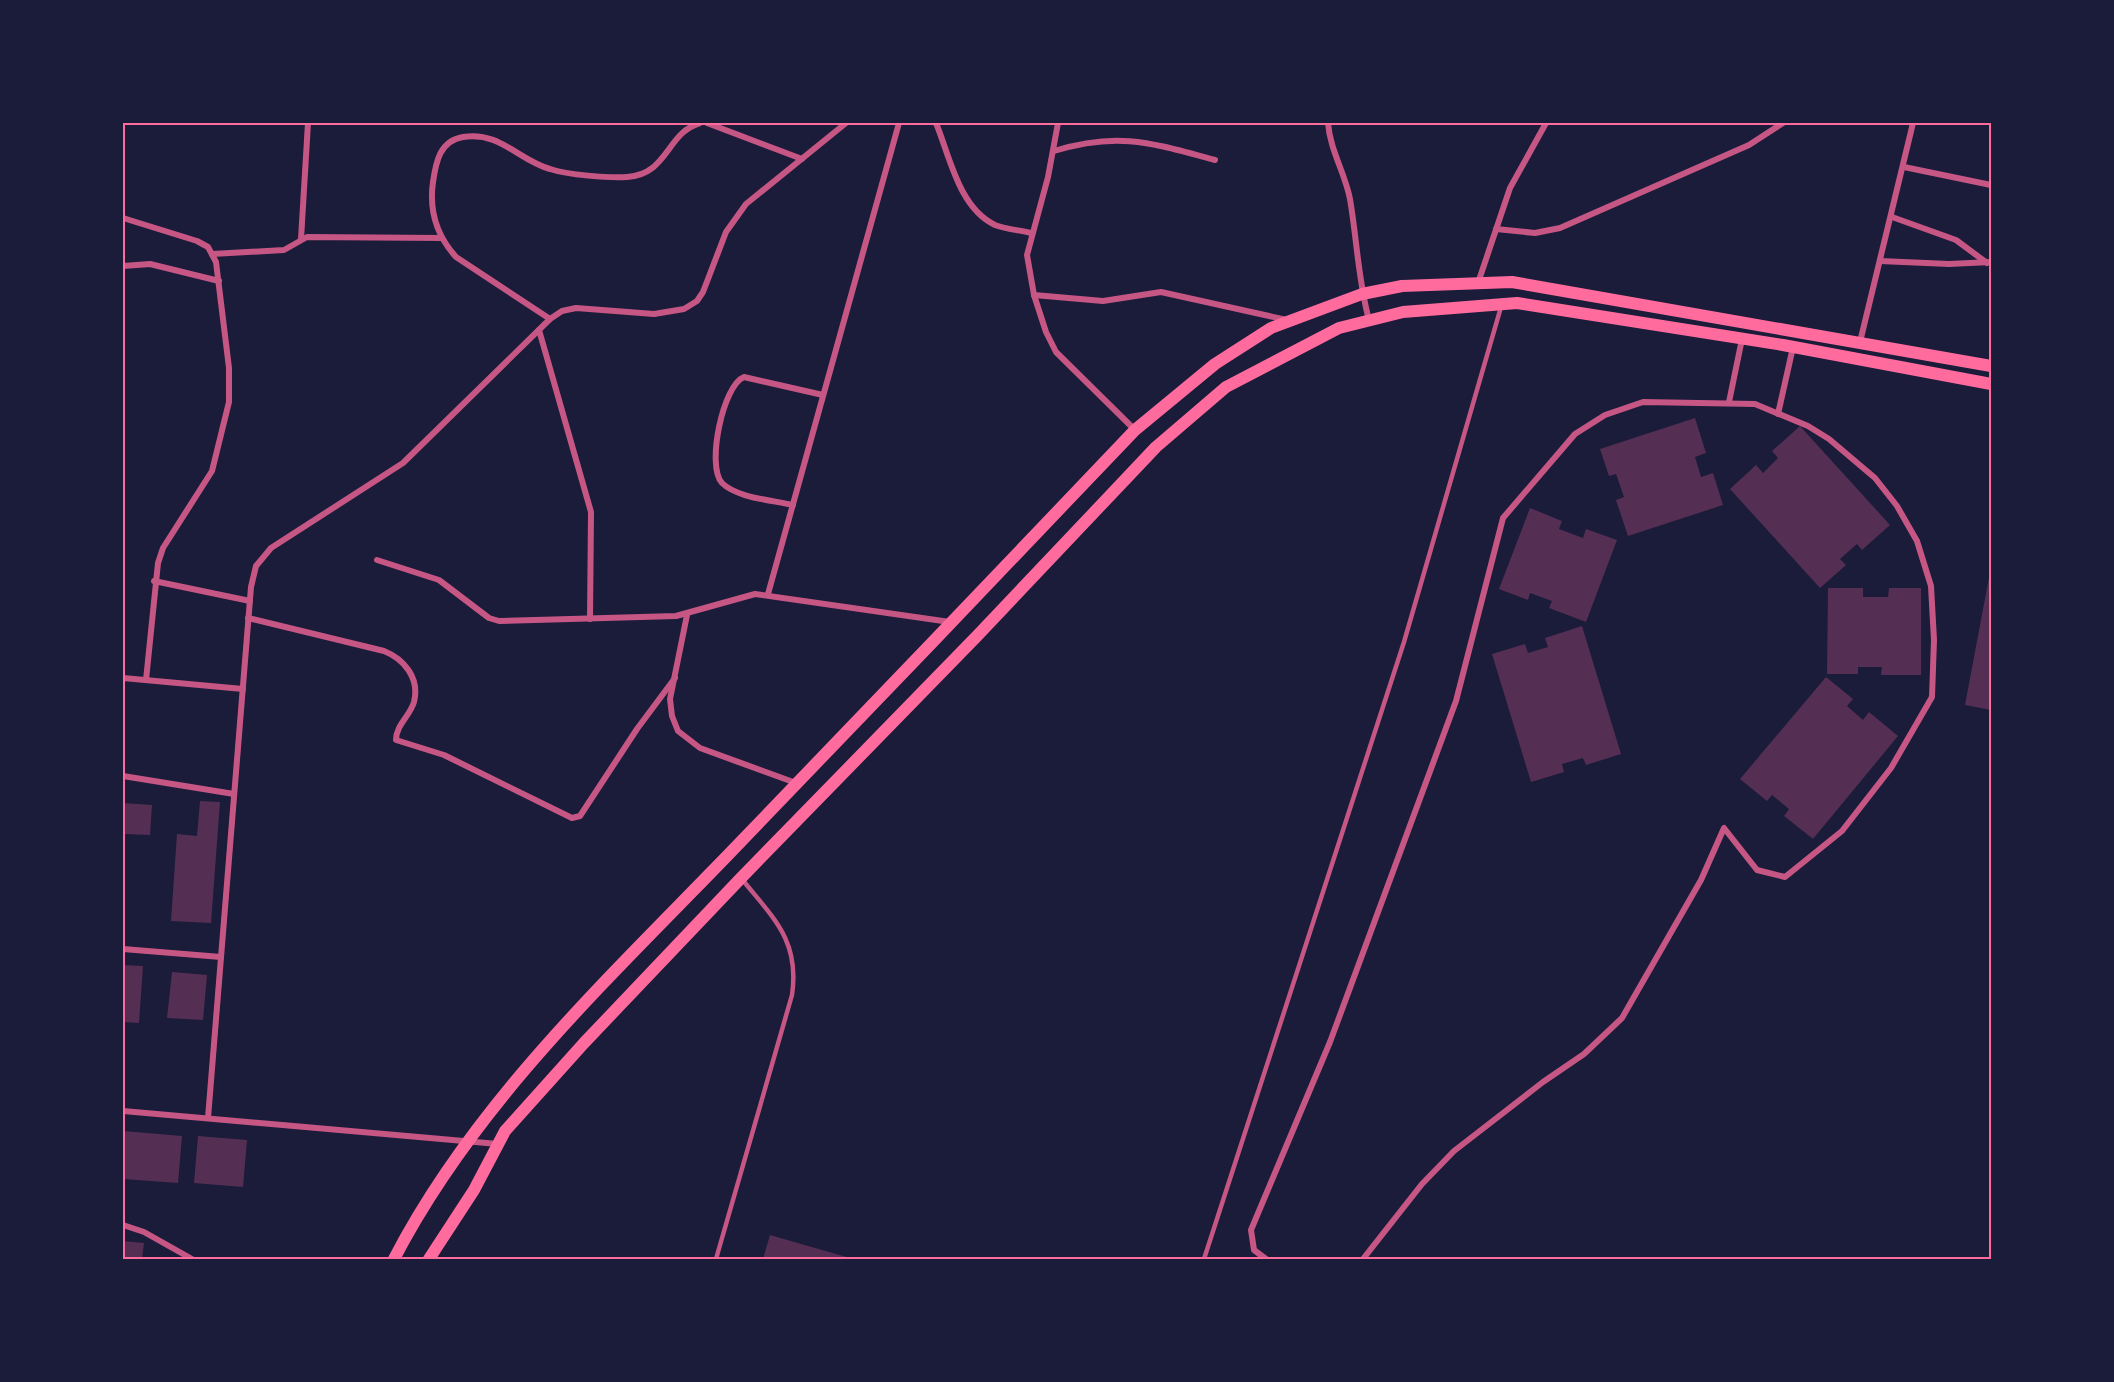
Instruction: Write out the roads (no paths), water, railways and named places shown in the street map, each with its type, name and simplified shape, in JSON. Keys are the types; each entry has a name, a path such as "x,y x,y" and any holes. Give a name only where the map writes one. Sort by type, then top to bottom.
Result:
{"main road":[{"path":"394,1259 410,1227 468,1139 509,1088 1135,430 1215,364 1270,328 1362,294 1402,286 1512,282 1991,366"},
{"path":"429,1259 474,1190 505,1131 584,1043 741,878 978,636 1156,447 1226,387 1339,328 1403,312 1517,303 1793,347 1991,384"}],"street":[{"path":"301,239 308,123"},
{"path":"550,319 456,257 442,238 434,212 433,185 442,149 452,139 488,136 550,170 625,177 650,171 660,163 680,134 689,126 700,123"},
{"path":"707,123 802,159"},
{"path":"208,1118 248,618 256,567 271,548 403,463 550,319 562,311 576,308 654,314 684,309 697,301 703,292 726,232 734,218 746,204 846,123"},
{"path":"768,594 899,123"},
{"path":"936,123 963,191 975,211 997,226 1031,233"},
{"path":"1058,123 1054,151 1027,255 1034,295 1046,332 1056,352 1071,370 1135,430"},
{"path":"1328,123 1329,138 1350,199 1362,294 1369,321"},
{"path":"1478,283 1513,181 1546,123"},
{"path":"1496,229 1535,233 1560,228 1749,145 1783,123"},
{"path":"1859,343 1892,217 1913,123"},
{"path":"1054,151 1090,142 1121,139 1145,141 1215,160"},
{"path":"1904,167 1991,185"},
{"path":"1892,217 1956,240 1989,262"},
{"path":"123,218 197,241 208,247 219,281 230,386 221,443 212,471 163,548 154,581 146,680"},
{"path":"212,254 284,250 301,239 442,238"},
{"path":"1880,261 1949,264 1989,262"},
{"path":"123,266 150,264 219,281"},
{"path":"1034,295 1103,302 1161,292 1290,320"},
{"path":"539,330 591,512 590,619"},
{"path":"1729,402 1742,339"},
{"path":"1778,414 1793,347"},
{"path":"793,506 732,490 718,477 715,454 728,394 738,380 744,377 823,395"},
{"path":"1266,1259 1254,1250 1251,1230 1330,1042 1456,701 1503,518 1575,434 1605,415 1643,402 1755,404 1830,439 1875,478 1897,506 1917,541 1931,586 1934,640 1932,697 1891,768 1842,831 1785,877 1757,870 1724,828 1701,880 1622,1018 1584,1054 1490,1121 1454,1151 1422,1184 1363,1259"},
{"path":"376,560 439,580 489,618 499,621 687,615 743,596 768,594 950,622"},
{"path":"154,581 250,601"},
{"path":"687,615 670,699 672,716 678,731 700,748 797,783"},
{"path":"248,618 384,651 397,657 410,670 415,686 414,703 396,733 396,740 444,755 572,819 580,816 637,729 675,678"},
{"path":"123,678 243,689"},
{"path":"123,776 234,794"},
{"path":"123,949 221,957"},
{"path":"123,1111 468,1139 498,1144"},
{"path":"123,1225 144,1232 192,1259"}],"lane":[{"path":"1204,1259 1404,642 1502,304"},
{"path":"716,1259 792,995 795,972 790,947 779,926 741,878"}]}
